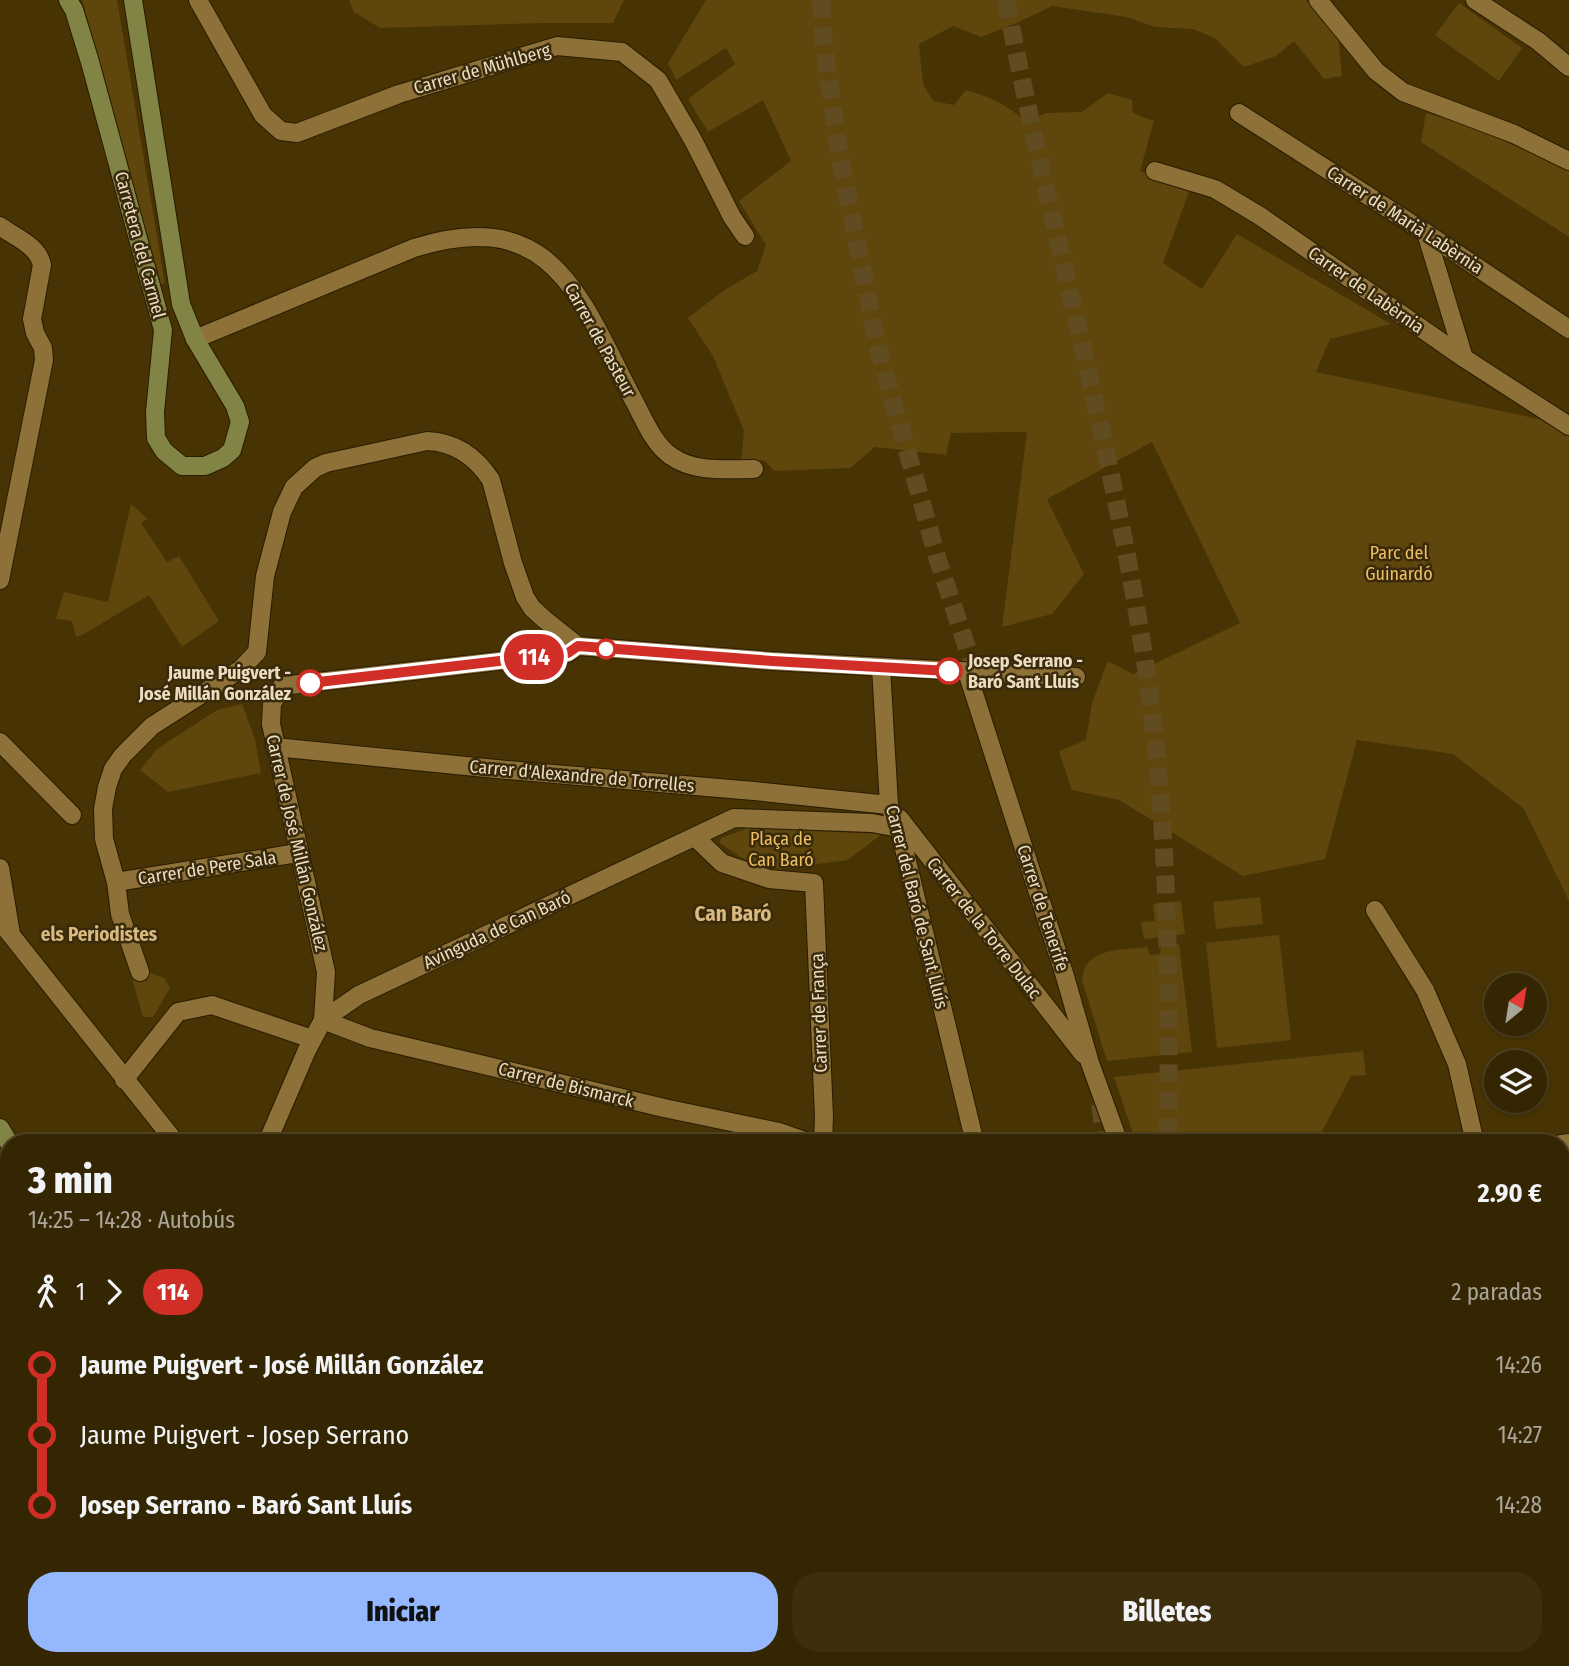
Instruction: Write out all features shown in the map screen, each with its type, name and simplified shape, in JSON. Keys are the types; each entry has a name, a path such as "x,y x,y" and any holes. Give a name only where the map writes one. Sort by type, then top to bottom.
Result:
{"street":[{"name":"Carretera del Carmel","path":"68,0 74,10 93,75 163,330 155,412 156,438 174,460 182,466 194,467 215,463 232,450 240,422 235,406 195,339 181,304 133,0"},
{"name":"Carrer de Mühlberg","path":"198,0 263,115 281,131 298,133 399,94 557,47 622,52 658,79 732,217 745,236"},
{"path":"1318,0 1376,71 1403,92 1514,134 1569,161"},
{"path":"1475,0 1538,41 1569,67"},
{"name":"Carrer de Marià Labèrnia","path":"1239,113 1569,329"},
{"name":"Carrer de Labèrnia","path":"1155,171 1215,189 1260,216 1464,358 1569,426"},
{"path":"0,226 32,248 40,257 32,319 44,353 0,580"},
{"path":"1426,233 1464,358"},
{"name":"Carrer de Pasteur","path":"195,339 414,248 440,240 476,236 509,241 525,247 551,263 573,287 649,429 670,456 703,469 754,469"},
{"path":"140,972 120,914 116,882 104,839 103,809 113,769 152,726 241,669 252,659 259,643 265,576 282,512 294,487 315,468 335,461 427,441 440,442 462,450 485,470 491,480 513,563 526,597 544,619 578,646 881,667 1076,677"},
{"name":"Carrer de José Millán González","path":"323,1020 326,972 271,724 272,704 282,686 568,653 578,646"},
{"name":"Carrer del Baró de Sant Lluís","path":"881,667 889,806 899,828 973,1134"},
{"name":"Carrer de Tenerife","path":"967,672 1090,1063 1116,1134"},
{"path":"0,742 72,815"},
{"name":"Carrer d'Alexandre de Torrelles","path":"275,747 483,768 754,790 889,806"},
{"name":"Carrer de la Torre Dulac","path":"889,806 1090,1063"},
{"path":"695,837 734,818 873,823 899,828"},
{"name":"Carrer de França","path":"695,837 722,863 769,879 814,883 823,1134"},
{"name":"Avinguda de Can Baró","path":"271,1134 312,1039 323,1020 350,1001 695,837"},
{"name":"Carrer de Pere Sala","path":"116,882 298,853"},
{"path":"0,869 11,936"},
{"path":"1375,911 1425,990 1457,1064 1473,1134"},
{"path":"0,921 169,1134"},
{"path":"326,981 350,1001"},
{"path":"124,1080 178,1012 212,1004 312,1039"},
{"path":"1054,1017 1073,1006"},
{"name":"Carrer de Bismarck","path":"323,1020 370,1038 785,1134"}],"green space":[{"path":"82,0 117,0 165,283 161,284"},
{"path":"349,0 624,0 613,23 380,28 354,12"},
{"name":"Parc del Guinardó","path":"706,0 1306,0 1338,36 1342,76 1324,79 1294,41 1276,56 1244,67 1215,38 1193,29 1155,27 1127,17 1052,6 981,37 953,26 919,44 923,84 933,101 954,105 966,90 998,102 1026,122 1046,113 1082,112 1108,93 1132,100 1133,113 1154,121 1140,171 1190,189 1163,263 1202,289 1237,234 1391,324 1330,339 1316,372 1548,421 1569,434 1569,901 1524,809 1453,754 1357,740 1325,859 1243,876 1119,800 1072,790 1059,751 1086,740 1092,703 1108,661 1133,674 1240,623 1152,442 1047,499 1084,574 1052,614 1002,627 1027,432 951,433 946,455 875,447 850,468 774,471 764,460 741,461 744,431 713,356 688,318 723,291 757,271 766,245 739,201 791,161 763,100 708,132 688,99 735,64 726,48 676,80 668,63"},
{"path":"1459,3 1522,48 1499,81 1435,35"},
{"path":"1426,113 1477,128 1569,171 1569,237 1421,142"},
{"path":"131,504 148,519 141,523 167,562 179,556 219,621 182,647 149,595 76,637 72,621 56,619 64,592 108,602"},
{"path":"242,704 255,739 261,773 168,792 140,770 157,749 217,710"},
{"name":"Plaça de Can Baró","path":"748,828 882,834 848,860 781,869 768,868 740,857 720,843 721,838"},
{"path":"1260,897 1263,924 1216,929 1213,902"},
{"path":"1181,901 1185,934 1144,939 1141,922 1155,921 1153,904"},
{"path":"1279,935 1291,1040 1217,1048 1206,943"},
{"path":"1179,944 1192,1052 1107,1061 1082,980 1084,969 1090,961 1106,952 1147,947 1150,955 1160,954 1161,947"},
{"path":"151,973 164,978 170,988 153,1017 143,1017 131,975"},
{"path":"1363,1051 1366,1075 1351,1076 1321,1134 1133,1134 1114,1077"}],"tunnel":[{"path":"821,0 824,46 840,158 878,348 938,560 979,684"},
{"path":"1006,0 1113,486 1152,710 1166,895 1168,1134"},
{"path":"1100,1104 1104,1134"}],"bus line":[{"name":"114","path":"310,683 568,653 578,646 949,671"}],"place":[{"name":"Josep Serrano - Baró Sant Lluís","path":"949,671"},
{"name":"Jaume Puigvert - José Millán González","path":"310,683"}],"district":[{"name":"Can Baró","path":"733,914"},
{"name":"els Periodistes","path":"99,934"}]}
